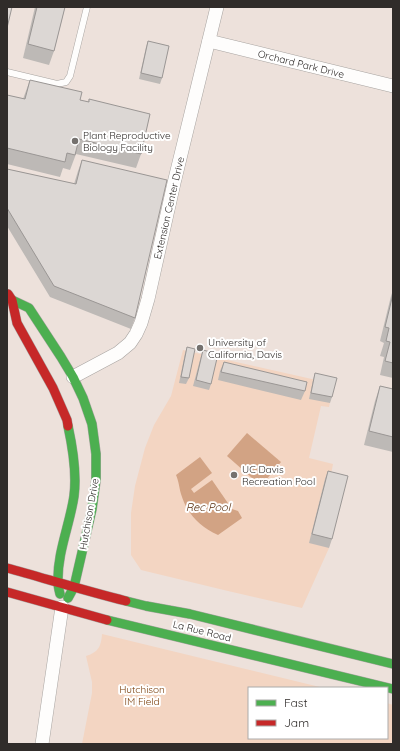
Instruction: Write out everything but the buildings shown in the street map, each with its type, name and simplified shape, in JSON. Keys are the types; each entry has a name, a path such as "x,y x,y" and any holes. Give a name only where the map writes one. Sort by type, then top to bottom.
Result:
{"main road":[{"name":"Hutchison Drive","path":"9,296 29,308 73,377 83,398 92,424 96,454 96,480 92,509 74,587 62,606"},
{"name":"Hutchison Drive","path":"9,296 17,323 53,388 67,420 73,450 74,496 60,560 58,582 62,606"},
{"name":"La Rue Road","path":"7,568 93,593 146,606 190,614 393,664"},
{"name":"La Rue Road","path":"7,592 62,606 95,617 385,687"}],"street":[{"name":"Extension Center Drive","path":"73,377 118,353 130,343 141,323 217,7"},
{"name":"Orchard Park Drive","path":"209,40 308,66 393,86"},
{"name":"Hutchison Drive","path":"42,744 62,606"}],"lane":[{"path":"7,72 58,84 66,82 70,76 87,7"}],"shaded area":[{"name":"University of California, Davis","path":"7,7 393,7 393,744 7,744"}],"green space":[{"name":"UC Davis Recreation Pool","path":"183,350 334,384 329,407 321,406 309,458 333,464 330,480 345,484 329,548 302,608 141,570 131,555 131,513 135,486 145,448 154,425 171,396"},
{"name":"Hutchison IM Field","path":"102,634 320,687 248,687 248,739 388,739 388,703 393,705 393,744 82,744 92,693 92,682 86,656 94,653 101,642"}],"water":[{"path":"247,433 281,462 261,486 227,456"},
{"name":"Rec Pool","path":"200,457 212,473 191,489 194,493 212,480 232,509 238,511 242,518 218,535 205,528 190,513 181,494 176,475"}],"traffic: fast":[{"path":"12,300 29,308 61,357 83,398 92,424 96,454 96,480 92,509 74,587 68,598"},
{"path":"60,594 58,586 58,571 75,487 74,461 68,426"},
{"path":"126,601 190,614 393,664"},
{"path":"107,620 385,687"},
{"path":"388,688 393,689"}],"traffic: jam":[{"path":"8,294 12,300 17,323 53,388 67,420 68,426"},
{"path":"7,568 126,601"},
{"path":"7,592 107,620"}],"place":[{"name":"Plant Reproductive Biology Facility","path":"75,141"},
{"name":"University of California, Davis","path":"200,348"},
{"name":"UC Davis Recreation Pool","path":"234,475"}]}
